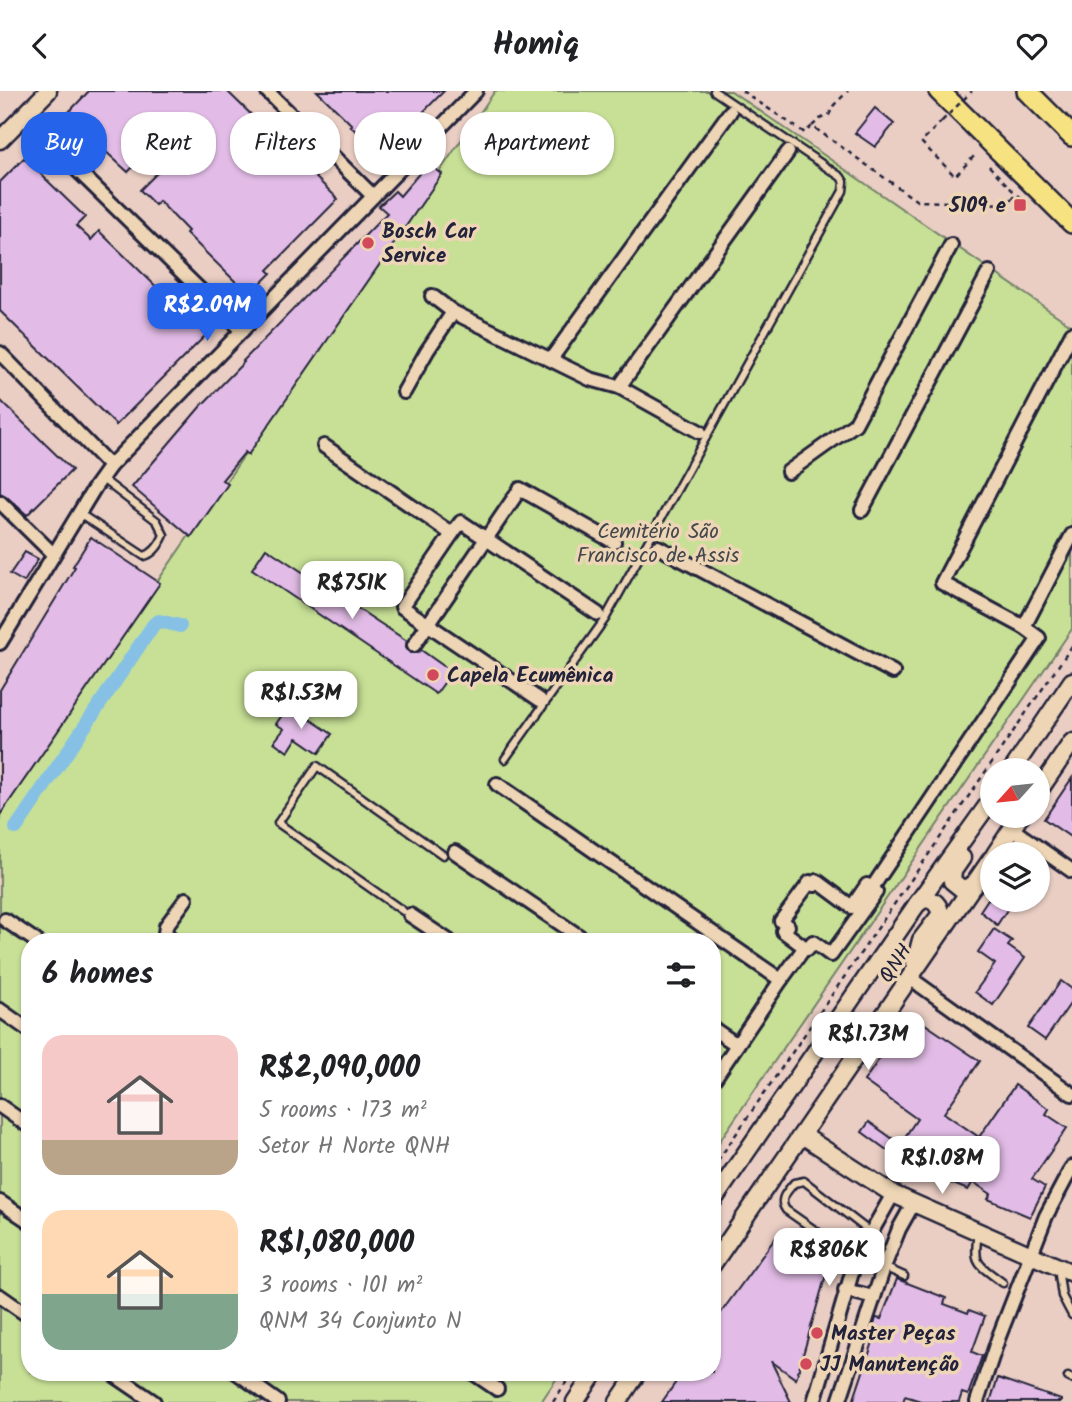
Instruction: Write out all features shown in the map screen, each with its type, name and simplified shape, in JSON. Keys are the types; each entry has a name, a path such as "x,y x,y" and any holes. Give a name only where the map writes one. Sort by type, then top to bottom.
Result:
{"main road":[{"path":"939,91 1072,223"},
{"path":"1027,91 1072,136"}],"street":[{"path":"28,112 48,91"},
{"path":"267,91 373,196"},
{"path":"1,640 110,466 476,91"},
{"path":"551,359 730,112"},
{"path":"0,140 21,119"},
{"path":"619,387 788,152"},
{"path":"82,175 242,331"},
{"path":"788,472 855,424 951,246"},
{"path":"862,510 989,272"},
{"path":"432,296 453,312 590,379 619,387 700,432"},
{"path":"404,391 453,312"},
{"path":"872,888 1040,638 943,583 1072,333"},
{"path":"0,353 110,466"},
{"path":"324,446 452,534"},
{"path":"414,645 520,489 614,542"},
{"path":"0,502 53,554"},
{"path":"540,700 402,607 461,521 598,614"},
{"path":"1024,627 1072,535"},
{"path":"657,547 893,671"},
{"path":"1020,758 1072,681"},
{"path":"1050,774 1072,742"},
{"path":"496,784 713,933"},
{"name":"QNH","path":"721,1189 980,816"},
{"path":"974,885 962,889 955,885 951,876 970,846 980,818"},
{"path":"1024,828 1072,871"},
{"path":"449,853 574,933"},
{"name":"QNH","path":"721,1252 980,876"},
{"path":"810,881 815,885 817,881 852,907 867,885 872,888 876,892 831,955 813,942 807,949 783,931 788,926 781,921 810,881"},
{"path":"165,933 166,926 186,899"},
{"path":"917,904 925,899 933,900 939,906 940,915 921,940 910,978 1072,1094"},
{"path":"406,913 437,933"},
{"path":"5,920 24,933"},
{"path":"721,939 781,980"},
{"path":"721,1069 805,947"},
{"path":"0,1010 21,1025"},
{"path":"721,1034 737,1045"},
{"path":"0,1106 21,1120"},
{"path":"802,1135 893,1194 1065,1269"},
{"path":"977,1402 998,1339 1049,1207 1072,1167"},
{"path":"814,1402 856,1259 893,1194"},
{"path":"0,1202 21,1216"},
{"path":"839,1402 884,1267 899,1229 914,1204"},
{"path":"845,1290 874,1297"},
{"path":"0,1296 21,1311"},
{"path":"123,1381 154,1402"},
{"path":"249,1381 278,1402"},
{"path":"485,1381 497,1389"},
{"path":"575,1402 589,1381"},
{"path":"621,1397 632,1381"}],"lane":[{"path":"505,759 605,619 843,191 844,182 841,177 713,91"},
{"path":"79,513 144,556 150,554 161,541 164,535 157,521 101,478"},
{"path":"406,913 278,823 317,765 449,853"},
{"path":"856,1259 786,1210 782,1204 783,1197 794,1183 804,1181 871,1232"},
{"path":"978,1232 975,1257 978,1263 1003,1283"},
{"path":"884,1267 904,1276"},
{"path":"1065,1269 1062,1296 1072,1315"}],"path":[{"path":"742,91 804,133 829,115 834,105 848,91"},
{"path":"972,91 922,142 955,177 977,153"},
{"path":"812,126 917,201 1006,204 1017,194 1034,210"},
{"path":"721,1156 1072,646"},
{"path":"553,1402 567,1381"}],"green space":[{"name":"Cemitério São Francisco de Assis","path":"495,91 731,91 1072,326 1072,629 983,758 980,758 980,763 721,1139 721,933 21,933 21,1381 555,1381 541,1402 0,1402 0,810 437,175 446,175 446,162 460,142 460,175 614,175 614,112 481,112"}],"building":[{"path":"89,91 227,91 249,112 230,112 230,175 313,175 338,199 268,270 271,273 249,295 186,233 188,231 159,201 155,205 140,190 155,175 216,175 216,112 121,112 121,166 107,153 107,112 69,112"},
{"path":"317,91 444,91 423,112 354,112 354,130"},
{"path":"875,108 894,124 875,147 855,133"},
{"path":"21,161 21,175 42,175 85,217 76,226 91,240 99,231 206,335 116,425 0,311 0,182"},
{"path":"418,175 441,175 248,455 245,452 222,480 228,484 191,537 132,487 200,407 387,213 379,206 395,191 400,196"},
{"path":"0,400 72,470 27,515 0,493"},
{"path":"91,537 160,583 0,815 0,690"},
{"path":"266,548 407,641 406,648 410,653 421,650 452,672 436,694 252,569"},
{"path":"25,552 38,559 24,582 10,574"},
{"path":"289,705 332,734 319,753 297,738 288,752 274,742 284,729 276,724"},
{"path":"1072,778 1072,838 1050,823 1050,810"},
{"path":"981,912 1006,912 997,925"},
{"path":"994,929 1012,941 1008,946 1025,958 993,1005 975,992 995,964 978,952"},
{"path":"1061,981 1072,989 1072,1001 1045,1040 1028,1028"},
{"path":"910,1014 980,1061 944,1113 979,1137 1015,1085 1049,1109 1046,1114 1067,1128 1032,1179 1045,1187 1030,1217 988,1199 991,1194 973,1182 968,1190 909,1166 862,1132 869,1122 900,1144 917,1119 864,1081"},
{"path":"776,1237 827,1271 796,1379 771,1361 791,1402 662,1402 677,1381 721,1381 721,1313"},
{"path":"897,1279 946,1298 944,1304 985,1316 972,1352 982,1356 968,1395 962,1393 959,1402 924,1402 905,1396 903,1402 853,1402 876,1333 872,1332 876,1318 881,1319"},
{"path":"998,1378 1061,1400 1061,1402 990,1402"}],"waterway":[{"path":"16,828 154,624 159,621 180,626"}],"place":[{"name":"5109 e","path":"1020,205"},
{"name":"Bosch Car Service","path":"368,243"},
{"name":"Capela Ecumênica","path":"433,675"},
{"name":"Master Peças","path":"817,1333"},
{"name":"JJ Manutenção","path":"806,1364"}]}
